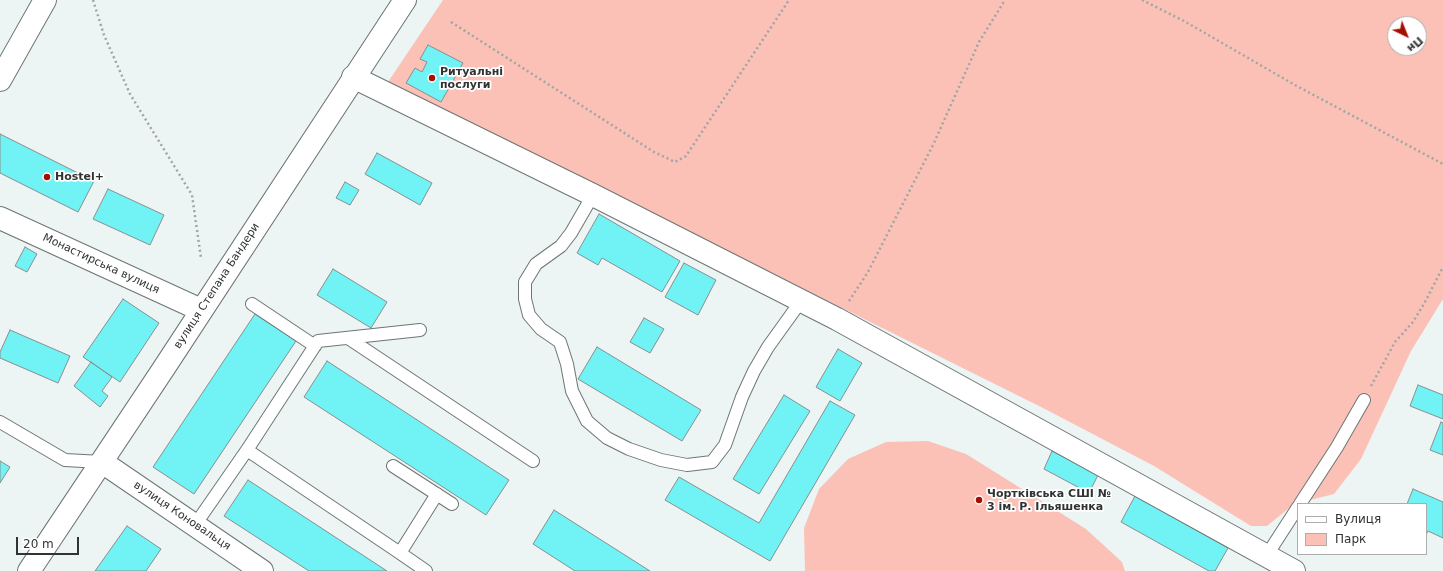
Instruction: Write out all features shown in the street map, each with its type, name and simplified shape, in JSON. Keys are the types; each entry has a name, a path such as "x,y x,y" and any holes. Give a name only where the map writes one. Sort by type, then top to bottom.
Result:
{"street":[{"path":"0,80 45,0"},
{"name":"вулиця Степана Бандери","path":"28,571 102,462 353,77 405,0"},
{"path":"353,77 593,195 837,319 1294,571"},
{"name":"Монастирська вулиця","path":"0,218 202,310"},
{"name":"вулиця Коновальця","path":"102,462 262,571"}],"lane":[{"path":"593,195 571,233 561,246 536,264 525,282 525,299 529,315 541,330 560,342 567,364 572,391 587,421 607,438 629,449 661,460 687,465 712,462 725,445 742,397 757,365 784,323 801,301"},
{"path":"252,304 314,346"},
{"path":"196,525 318,341 420,330"},
{"path":"348,338 533,461"},
{"path":"1301,503 1337,447 1364,400"},
{"path":"0,422 65,460 102,462"},
{"path":"246,450 426,571"},
{"path":"393,466 452,504"},
{"path":"400,553 437,494"},
{"path":"1267,555 1297,509"}],"path":[{"path":"94,0 104,35 130,94 192,196 201,258"},
{"path":"451,22 654,152 675,162 686,156 789,0"},
{"path":"837,319 868,272 934,143 979,42 1005,0"},
{"path":"1142,0 1184,21 1296,85 1443,164"},
{"path":"1364,400 1395,342 1413,322 1443,267"}],"green space":[{"path":"443,0 1443,0 1443,299 1411,351 1361,459 1334,494 1294,504 1267,526 1251,526 1154,466 1043,408 388,82"},
{"path":"928,441 966,454 1086,529 1122,562 1125,571 805,571 804,528 819,489 848,459 886,442"}],"building":[{"name":"Ритуальні послуги","path":"428,45 463,63 441,102 406,83 415,68 422,72 427,62 420,59"},
{"name":"Hostel+","path":"0,134 94,181 78,212 0,173"},
{"path":"377,153 432,183 420,205 365,174"},
{"path":"345,182 359,190 350,205 336,198"},
{"path":"108,189 164,215 150,245 93,219"},
{"path":"599,214 680,261 662,292 602,258 598,265 577,253"},
{"path":"25,247 37,254 27,272 15,266"},
{"path":"684,263 716,280 698,315 665,297"},
{"path":"333,269 387,302 371,328 317,295"},
{"path":"123,299 159,323 120,382 83,357"},
{"path":"255,314 296,341 194,494 153,467"},
{"path":"644,318 664,329 650,353 630,342"},
{"path":"10,330 70,356 58,383 0,358 0,352"},
{"path":"597,347 701,410 682,441 578,379"},
{"path":"838,349 862,363 840,401 816,387"},
{"path":"327,361 509,480 486,515 304,397"},
{"path":"91,362 112,377 102,391 108,396 100,407 74,386"},
{"path":"1418,385 1443,395 1443,419 1410,406"},
{"path":"784,395 810,411 759,494 733,479"},
{"path":"830,401 855,415 770,561 665,500 679,477 759,523"},
{"path":"1441,422 1443,423 1443,455 1430,450"},
{"path":"1052,451 1098,475 1089,493 1044,469"},
{"path":"0,461 10,467 0,483"},
{"path":"248,480 387,571 309,571 224,516"},
{"path":"1413,489 1443,502 1443,538 1428,531 1427,533 1427,503 1407,503"},
{"path":"1135,496 1228,548 1215,571 1209,571 1121,522"},
{"path":"554,510 650,571 575,571 533,544"},
{"path":"127,526 161,549 146,571 95,571"}],"place":[{"name":"Ритуальні послуги","path":"432,78"},
{"name":"Hostel+","path":"47,177"},
{"name":"Чортківська СШІ № 3 ім. Р. Ільяшенка","path":"979,500"}]}
